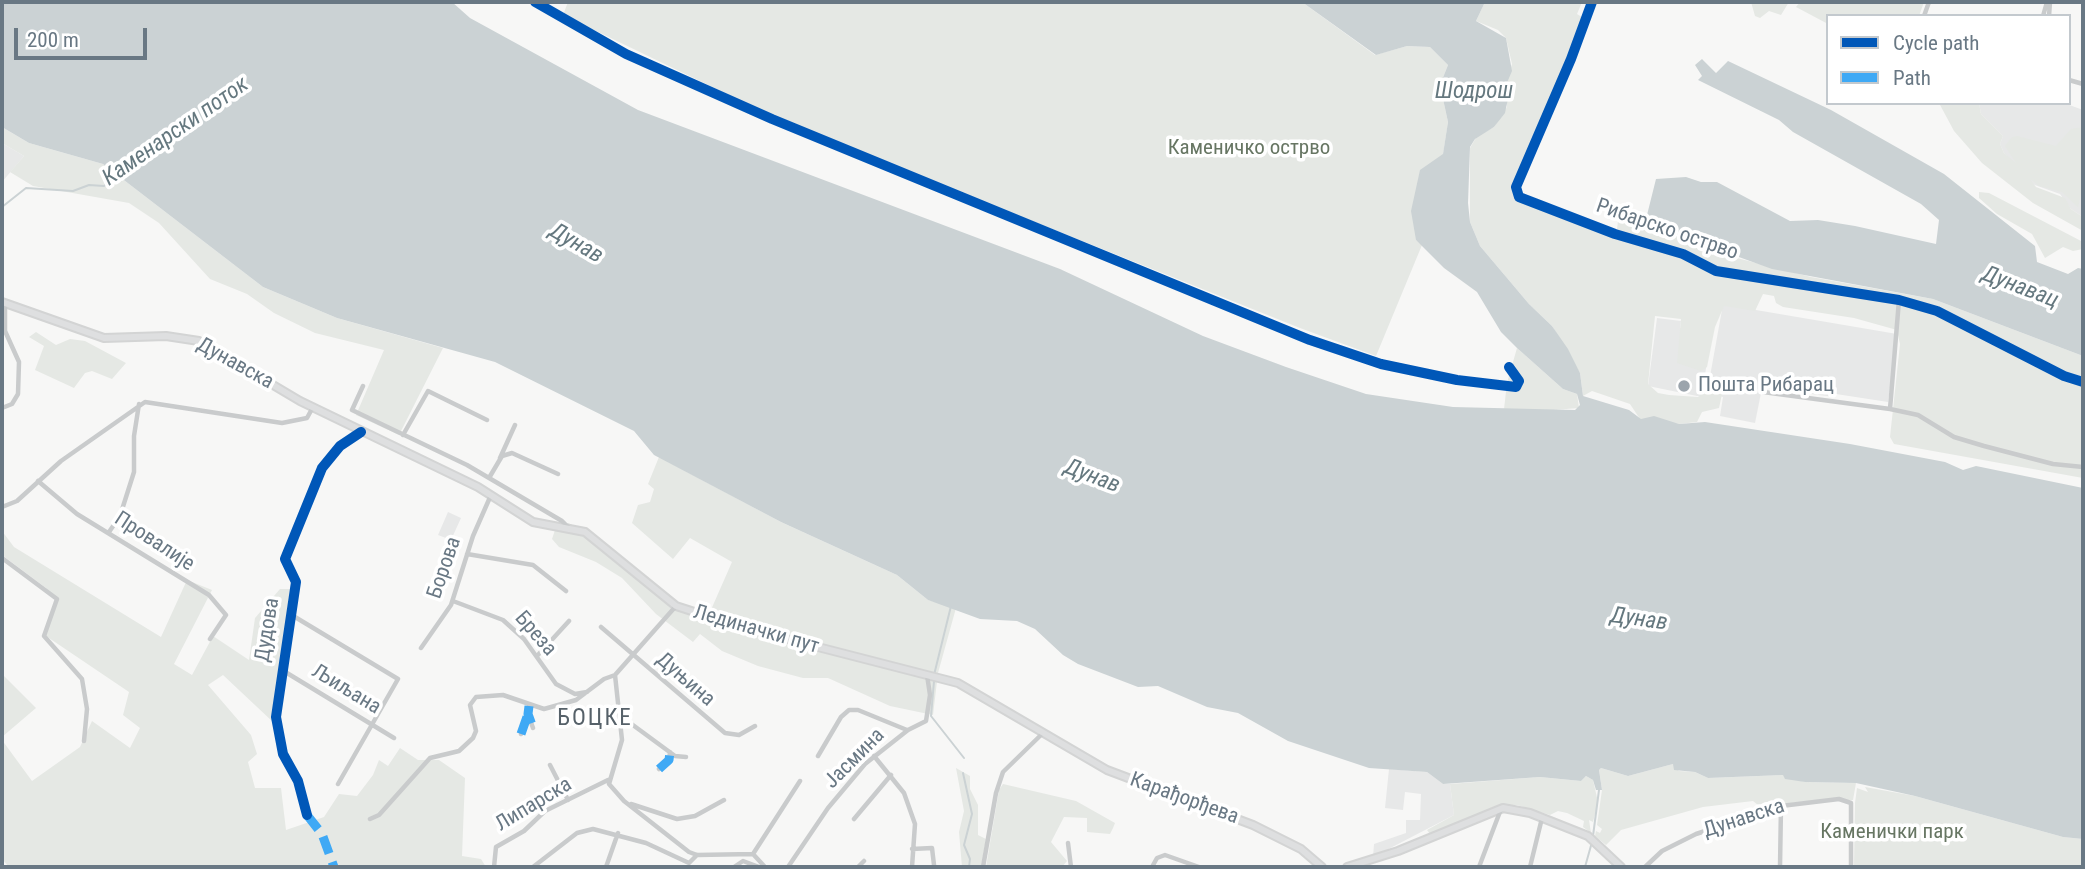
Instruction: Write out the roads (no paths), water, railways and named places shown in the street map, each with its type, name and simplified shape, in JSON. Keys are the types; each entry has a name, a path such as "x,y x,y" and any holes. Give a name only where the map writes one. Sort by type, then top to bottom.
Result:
{"main road":[{"name":"Дунавска","path":"4,302 104,338 166,336 199,341 300,401"},
{"name":"Лединачки пут","path":"300,401 491,495 533,522 589,534 654,591 676,606 744,628 941,678 973,690 1043,733"},
{"name":"Карађорђева","path":"1043,733 1107,770 1276,835 1309,855 1322,867"},
{"path":"1347,867 1398,851 1501,808 1542,817 1592,839 1621,867"}],"street":[{"path":"535,2 626,54 772,119 1310,340 1381,364 1457,380 1516,387 1519,381 1509,367"},
{"name":"Рибарско острво","path":"1592,2 1558,91 1516,187 1519,197 1615,234 1683,254 1716,271 1899,300 1937,311 2064,376 2083,382"},
{"path":"1890,409 1899,300"},
{"name":"Дунавска","path":"2,408 12,404 18,394 19,362 5,331 4,302"},
{"path":"363,386 352,410 489,478 562,521 569,528"},
{"path":"403,435 428,391 487,420"},
{"path":"1763,392 1918,415 1954,437 2053,464 2083,467"},
{"path":"2,508 17,501 38,481 139,404 156,403 282,423 307,418 313,407"},
{"path":"109,532 120,516 134,472 134,436 139,404"},
{"path":"500,459 502,447 515,425"},
{"name":"Дудова","path":"307,815 299,783 283,754 276,709 296,582 285,559 313,487 330,456 361,432"},
{"path":"489,478 500,459 506,454 515,453 558,474"},
{"name":"Провалије","path":"38,481 78,514 216,601 226,615 210,639"},
{"name":"Борова","path":"421,648 453,601 467,554 491,495"},
{"path":"467,554 527,563 566,591"},
{"path":"2,558 57,599 44,636 82,679 87,709 84,741"},
{"name":"Бреза","path":"453,601 503,620 537,656 556,684 575,694 587,692"},
{"path":"370,819 379,815 430,758 459,751 472,738 476,731 470,705 476,697 503,695 529,706 550,708 587,692 607,677 615,675 676,606"},
{"path":"290,614 397,676 397,683 338,784"},
{"path":"537,656 569,621"},
{"name":"Дуњина","path":"601,627 725,733 739,735 755,726"},
{"name":"Љиљана","path":"282,670 394,738"},
{"path":"615,675 621,717 621,748 608,780 624,801 670,839 697,855 752,854 765,867"},
{"name":"Јасмина","path":"788,867 843,789 874,756 908,730 923,724 927,718 930,695 929,675"},
{"path":"521,734 529,706"},
{"path":"818,756 841,717 849,710 859,710 908,730"},
{"path":"527,714 533,728"},
{"path":"621,717 670,752 687,757"},
{"path":"984,867 996,793 1003,772 1043,733"},
{"path":"659,769 669,760 670,752"},
{"path":"874,756 902,788 915,824 912,867"},
{"path":"550,765 568,800"},
{"path":"854,819 891,775"},
{"name":"Липарска","path":"494,867 496,847 524,831 545,811 608,780"},
{"path":"752,854 800,781"},
{"path":"624,801 677,819 695,816 724,800"},
{"name":"Дунавска","path":"1645,867 1662,851 1696,834 1781,806 1829,800 1852,803 1851,867"},
{"path":"1780,867 1781,806"},
{"path":"1479,867 1501,808"},
{"path":"1530,867 1542,817"},
{"path":"534,867 584,830 618,834 689,863 697,855"},
{"path":"606,867 618,834"},
{"path":"1068,843 1071,867"},
{"path":"912,849 932,848 934,865"},
{"path":"1152,867 1157,858 1165,855 1199,867"},
{"path":"734,867 744,861 759,867"},
{"path":"858,867 864,861"}],"water":[{"path":"2,2 452,2 470,18 638,110 1060,269 1203,336 1286,367 1366,394 1453,407 1575,410 1580,405 1577,394 1563,389 1517,348 1501,332 1477,292 1444,268 1416,240 1411,211 1420,170 1443,154 1448,122 1440,85 1448,65 1430,47 1407,46 1376,55 1302,2 1485,2 1476,21 1506,38 1512,71 1506,85 1509,94 1505,113 1494,127 1475,139 1470,147 1470,222 1480,246 1529,304 1552,326 1568,349 1580,373 1583,396 1629,410 1641,419 1654,416 1679,424 1705,422 1850,444 1945,462 1963,470 1976,466 2083,488 2083,839 2063,837 1915,796 1856,783 1805,782 1785,779 1783,775 1708,778 1695,772 1674,770 1673,764 1628,776 1601,768 1602,790 1596,790 1593,780 1586,776 1581,781 1540,777 1443,784 1427,772 1369,768 1288,741 1238,713 1207,707 1158,686 1138,687 1078,664 1063,655 1035,629 1017,621 980,619 928,600 897,575 781,522 654,455 634,431 495,362 337,318 263,287 103,164 29,143 2,127"},
{"name":"Дунавац","path":"1702,59 1716,73 1728,61 1831,110 1944,174 2035,246 2037,262 2068,274 2078,268 2083,269 2083,356 1933,299 1772,269 1645,223 1656,179 1686,177 1701,182 1717,182 1790,221 1818,220 1936,244 1939,220 1921,204 1793,132 1779,120 1698,80 1702,76 1695,65"}],"waterway":[{"name":"Каменарски поток","path":"2,207 26,188 73,191 89,185 104,186 118,175"},
{"path":"934,675 951,606"},
{"path":"934,681 931,716 964,758"},
{"path":"963,773 972,814 964,845 970,859 969,867"},
{"path":"1593,836 1599,790"},
{"path":"1585,867 1592,842"}],"place":[{"name":"Пошта Рибарац","path":"1684,386"}],"district":[{"name":"БОЦКЕ","path":"595,719"}],"water label":[{"name":"Шодрош","path":"1474,92"},
{"name":"Дунав","path":"576,244"},
{"name":"Дунав","path":"1092,477"},
{"name":"Дунав","path":"1639,620"}],"park label":[{"name":"Каменичко острво","path":"1249,149"},
{"name":"Каменички парк","path":"1892,833"}]}
